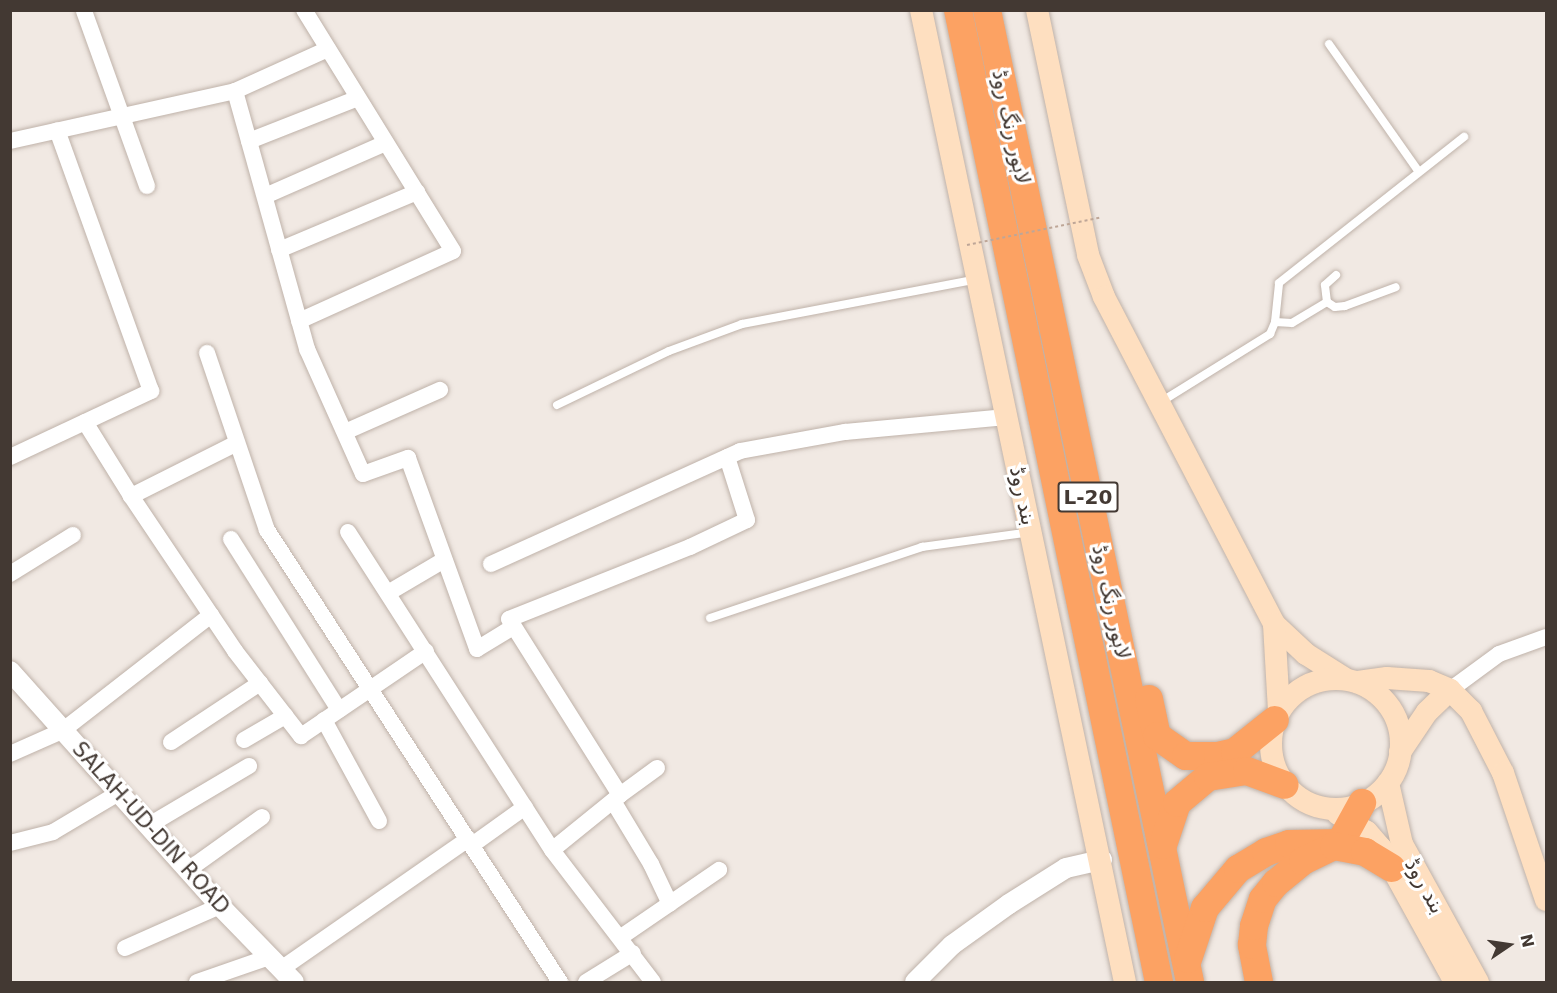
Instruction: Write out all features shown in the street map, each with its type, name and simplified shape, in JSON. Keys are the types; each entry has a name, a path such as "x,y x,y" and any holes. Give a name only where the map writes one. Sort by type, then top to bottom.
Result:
{"highway":[{"name":"لاہور رنگ روڈ","path":"958,10 1158,981"},
{"name":"لاہور رنگ روڈ","path":"987,10 1188,973"},
{"path":"1052,323 1086,417 1157,736 1186,756 1218,756 1248,744 1277,716"},
{"path":"1163,855 1166,828 1173,809 1185,793 1208,777 1247,771 1285,785"},
{"path":"1259,982 1252,945 1263,899 1293,869 1343,840 1348,812"},
{"path":"1188,973 1205,908 1238,869 1266,852 1289,844 1334,846 1365,852 1392,868"}],"main road":[{"name":"بند روڈ","path":"921,10 1102,860 1125,982"},
{"path":"1037,10 1088,255 1104,297 1274,624 1306,654 1373,690 1391,710 1400,734 1401,752"},
{"path":"1274,624 1277,716 1271,754 1285,785 1305,801 1348,812 1388,783 1401,752 1427,712 1450,690"},
{"path":"1277,716 1306,685 1351,680 1412,679 1450,690 1470,711 1492,748 1546,900"},
{"name":"بند روڈ","path":"1388,783 1402,844 1478,982"},
{"name":"بند روڈ","path":"1348,812 1374,840 1392,868 1455,982"}],"street":[{"path":"299,321 453,251 304,10"},
{"path":"84,11 147,186"},
{"path":"10,141 235,91 328,49"},
{"path":"235,91 299,321 324,392 363,474 408,458 477,649 513,627"},
{"path":"249,141 358,98"},
{"path":"10,457 151,392 57,130"},
{"path":"265,196 386,143"},
{"path":"279,250 417,192"},
{"path":"207,353 267,530 560,982"},
{"path":"345,432 440,390"},
{"path":"491,564 727,457 769,444 845,432 1006,417"},
{"path":"85,422 211,615 301,736 426,651"},
{"path":"132,496 237,443"},
{"path":"670,904 616,798 509,619 690,547 747,520 727,457"},
{"path":"348,532 552,850 621,937 653,982"},
{"path":"10,574 73,535"},
{"path":"231,540 339,710"},
{"path":"388,593 444,560"},
{"path":"10,754 62,731 211,615"},
{"path":"1450,690 1499,654 1546,637"},
{"name":"SALAH-UD-DIN ROAD","path":"10,671 62,731 151,824 220,906 282,969"},
{"path":"171,742 260,683"},
{"path":"244,740 285,716"},
{"path":"324,720 379,821"},
{"path":"151,824 249,766"},
{"path":"552,850 657,768"},
{"path":"10,843 53,832 120,792"},
{"path":"197,982 282,969 525,807"},
{"path":"188,870 262,817"},
{"path":"915,982 952,945 1009,904 1066,868 1102,860"},
{"path":"621,937 719,870"},
{"path":"126,948 220,906"},
{"path":"586,982 633,953"}],"lane":[{"path":"1329,44 1419,172"},
{"path":"1159,403 1270,334 1275,322 1279,283 1464,137"},
{"path":"1327,302 1325,285 1336,275"},
{"path":"557,405 669,351 742,324 978,279"},
{"path":"1327,302 1335,307 1345,306 1396,287"},
{"path":"1275,322 1300,320 1327,302"},
{"path":"710,618 922,547 1031,532"}],"path":[{"path":"967,245 1099,218"}]}
